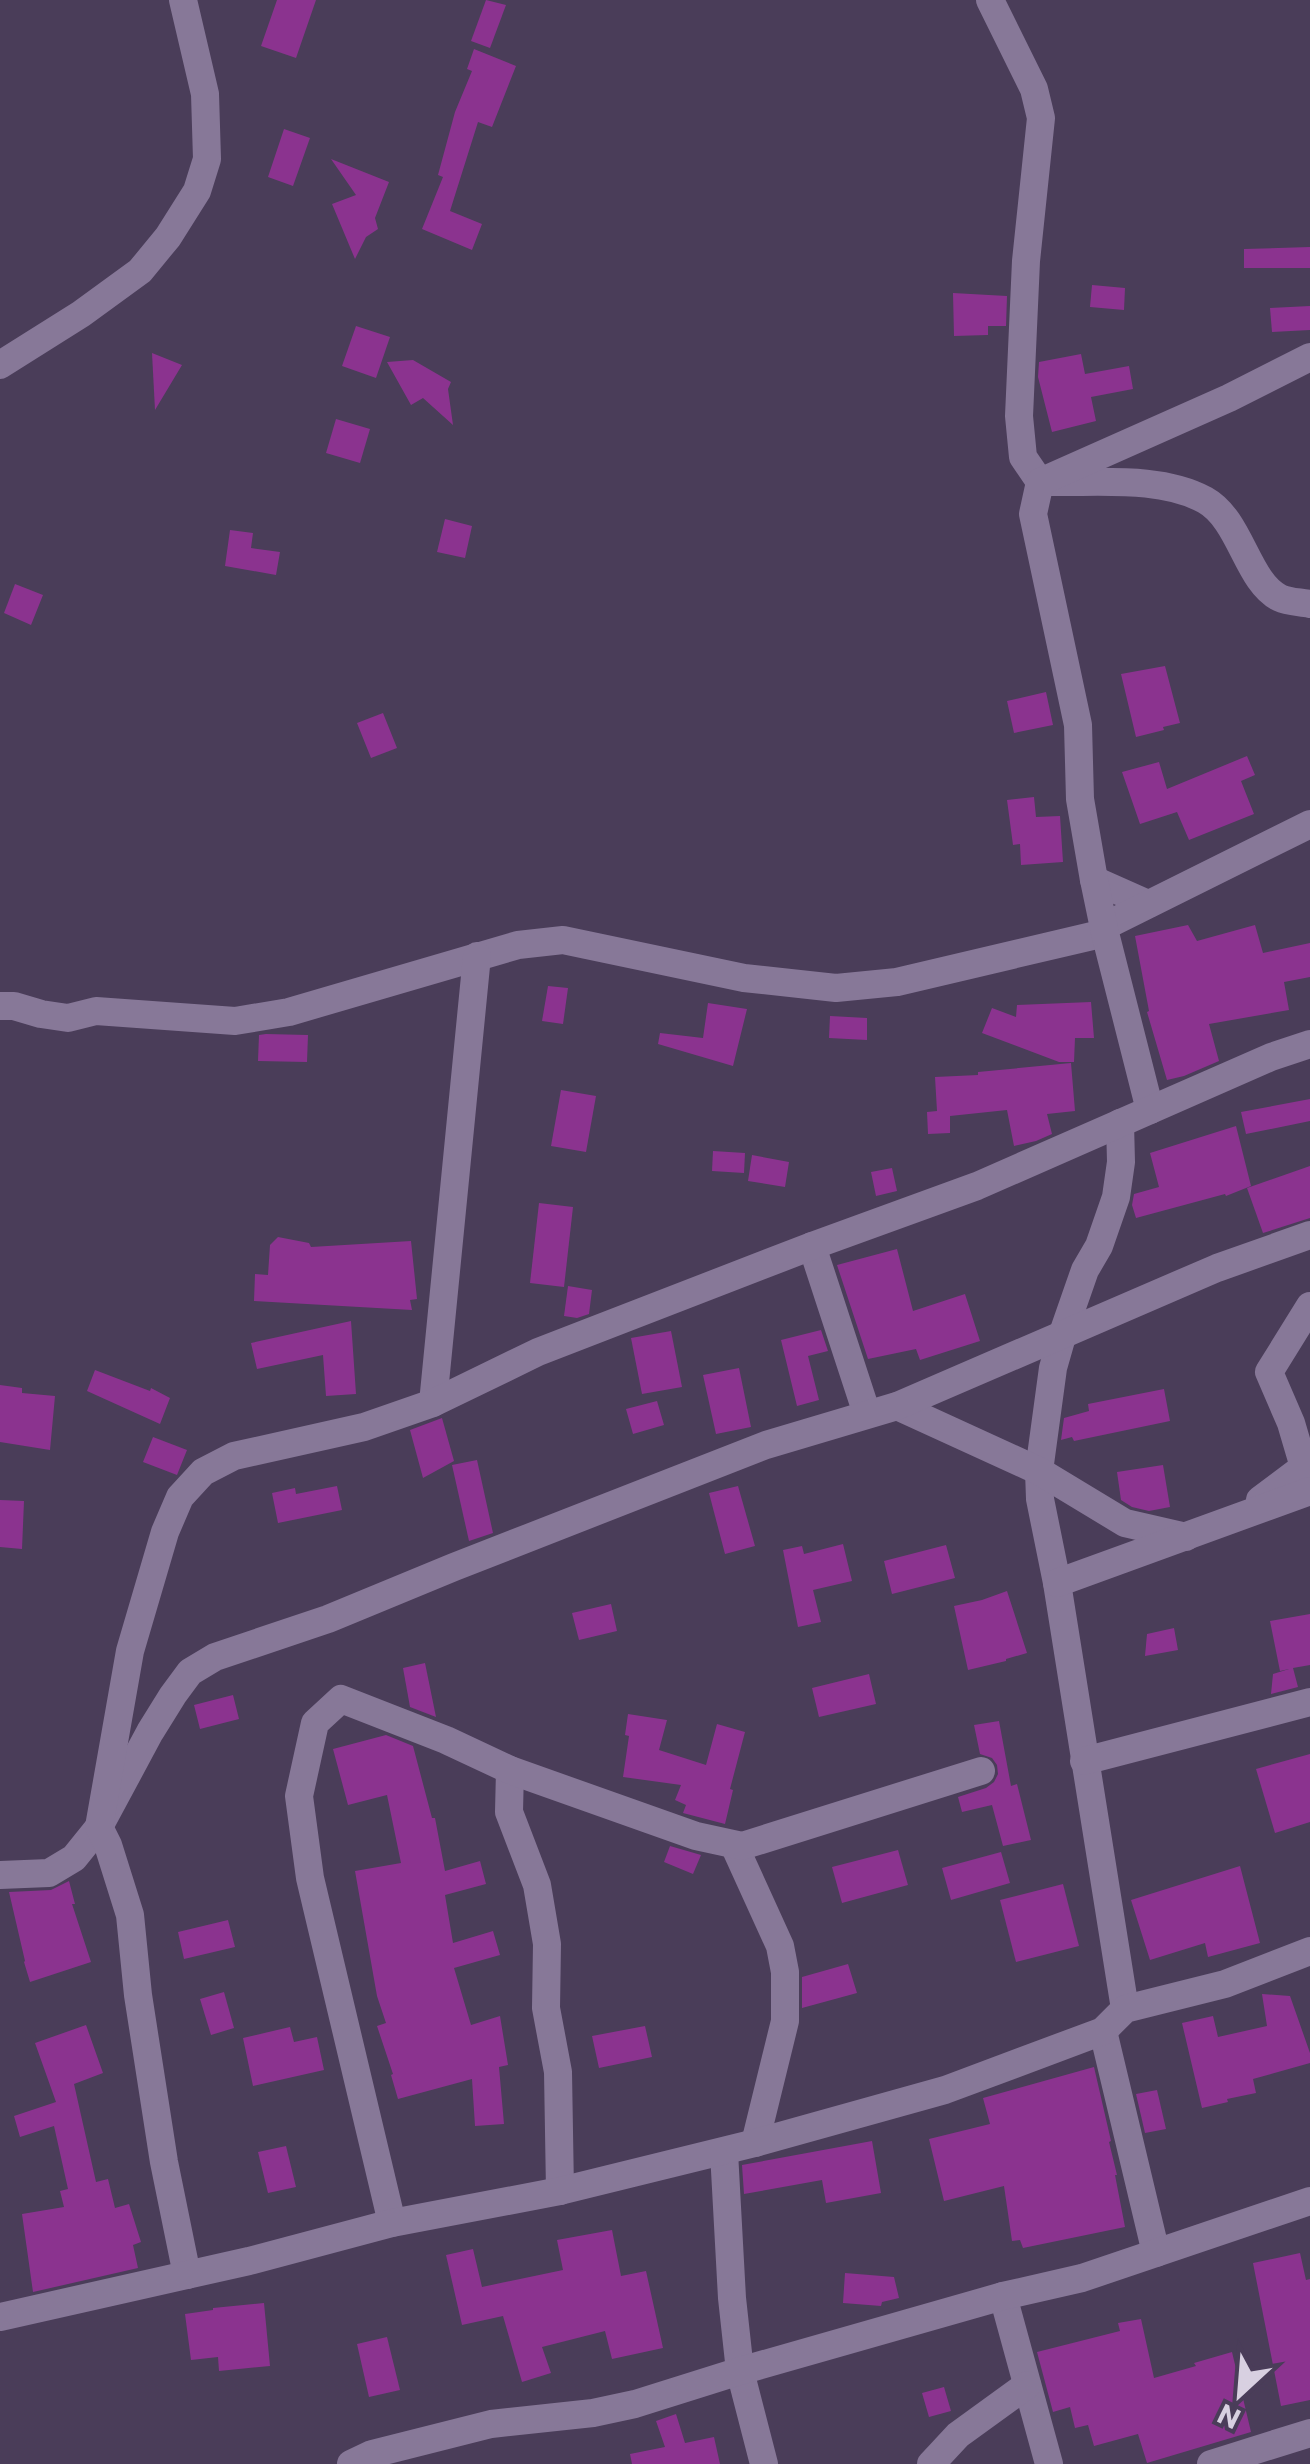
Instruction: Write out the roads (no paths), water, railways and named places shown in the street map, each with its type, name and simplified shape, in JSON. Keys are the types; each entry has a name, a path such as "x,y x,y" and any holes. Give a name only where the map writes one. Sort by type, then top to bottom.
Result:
{"street":[{"path":"0,365 140,271 168,237 197,191 207,158 206,94 183,0"},
{"path":"990,0 1034,89 1041,118 1026,261 1019,416 1023,456 1040,482 1033,514 1078,725 1080,798 1094,880 1150,1110"},
{"path":"1040,482 1229,398 1310,357"},
{"path":"1040,482 1152,484 1204,500 1223,514 1268,590 1282,600 1310,604"},
{"path":"0,1006 68,1018 96,1012 235,1021 289,1012 518,945 563,940 744,978 836,988 897,982 1104,930 1310,824"},
{"path":"1094,880 1148,904"},
{"path":"433,1403 478,956"},
{"path":"186,2275 138,1996 130,1915 99,1827 130,1651 165,1532 180,1497 204,1472 234,1456 364,1428 433,1403 538,1352 977,1186 1271,1056 1310,1044"},
{"path":"1120,1124 1116,1198 1063,1333 1053,1368 1038,1471 1126,2009"},
{"path":"0,1874 49,1873 74,1858 99,1827 173,1695 190,1672 215,1657 328,1619 766,1444 896,1406 1217,1268 1310,1235"},
{"path":"812,1246 867,1414"},
{"path":"1238,1516 1304,1467 1291,1423 1269,1372 1310,1306"},
{"path":"896,1406 1038,1471 1125,1523 1186,1538"},
{"path":"1057,1583 1310,1491"},
{"path":"392,2223 310,1878 299,1796 315,1723 341,1698 510,1770 696,1836 742,1846 981,1770"},
{"path":"1084,1761 1310,1702"},
{"path":"510,1770 509,1812 536,1885 548,1944 546,2008 558,2072 560,2192"},
{"path":"734,1844 780,1946 785,1972 785,2021 755,2144"},
{"path":"0,2317 250,2261 392,2223 560,2192 755,2144 945,2090 1103,2031 1126,2009 1225,1984 1310,1952"},
{"path":"1103,2031 1156,2254"},
{"path":"724,2152 740,2371 764,2464"},
{"path":"351,2464 372,2454 491,2424 593,2413 635,2404 1003,2296 1082,2278 1310,2201"},
{"path":"1003,2296 1049,2464"},
{"path":"931,2464 958,2434 1027,2385"},
{"path":"1212,2464 1310,2433"}]}
